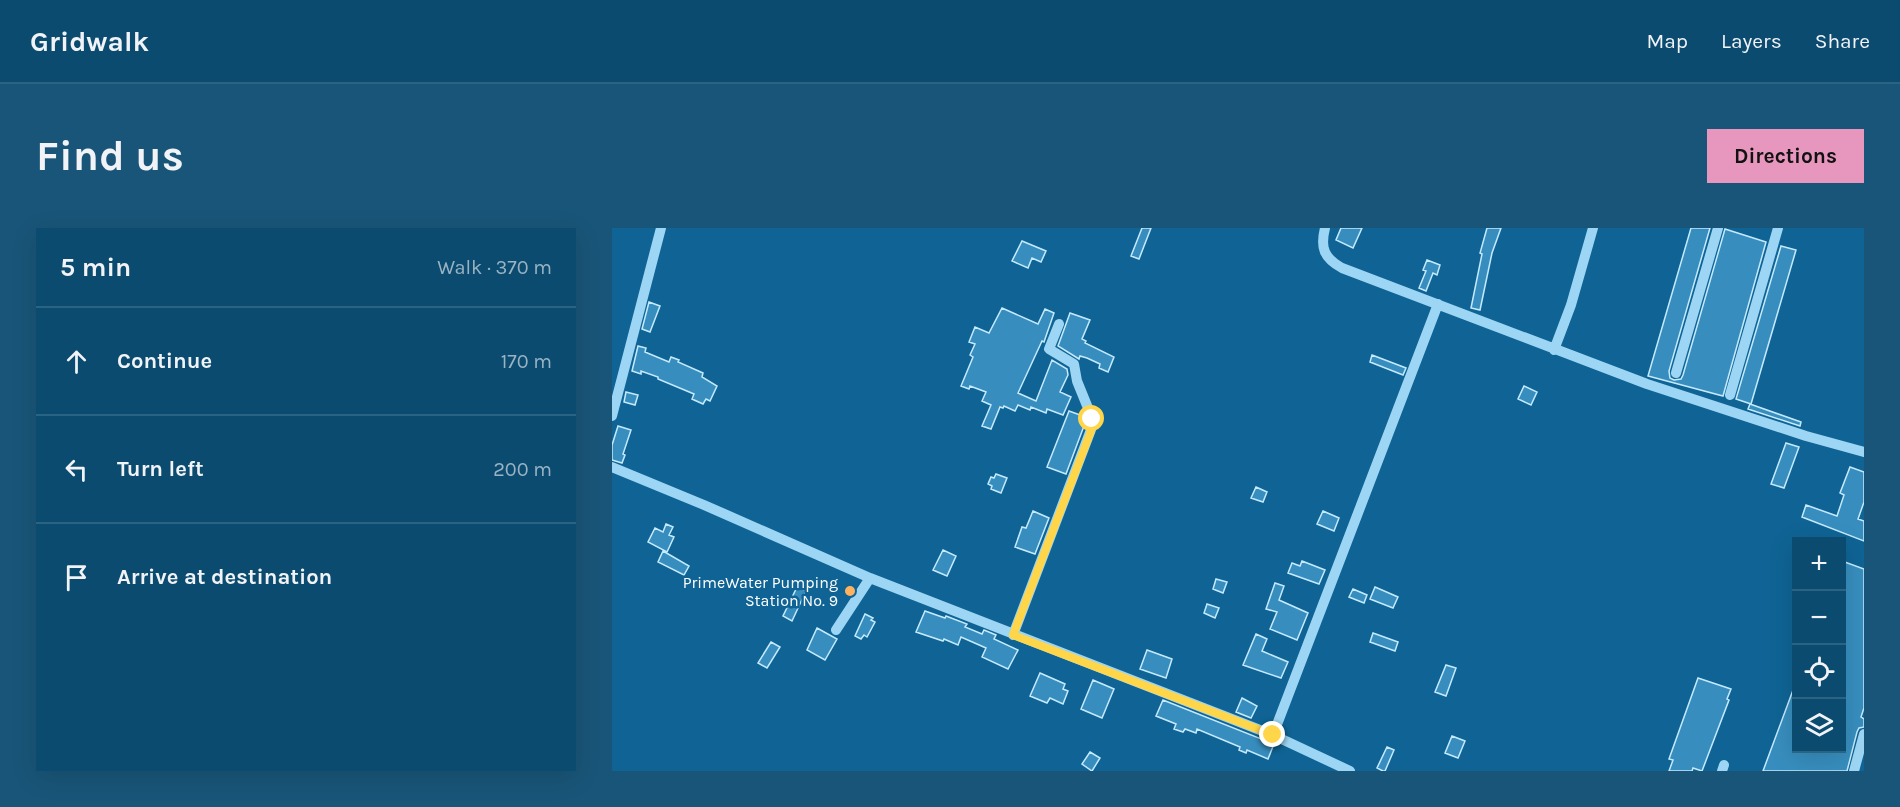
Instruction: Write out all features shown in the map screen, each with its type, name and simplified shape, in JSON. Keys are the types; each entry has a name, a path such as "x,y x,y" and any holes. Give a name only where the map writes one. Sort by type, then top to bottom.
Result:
{"street":[{"path":"612,416 661,228"},
{"path":"1325,228 1323,249 1332,262 1342,268 1667,391 1806,436 1864,452"},
{"path":"1554,350 1571,305 1593,228"},
{"path":"1676,373 1718,228"},
{"path":"1730,395 1778,228"},
{"path":"1273,735 1438,304"},
{"path":"1013,635 1092,427 1090,413 1077,381 1075,365 1049,349 1059,324"},
{"path":"612,467 870,578 1273,735 1350,771"},
{"path":"836,630 870,578"},
{"path":"1854,771 1864,734"}],"building":[{"path":"1142,228 1151,228 1139,259 1131,256"},
{"path":"1341,228 1362,228 1353,248 1336,240"},
{"path":"1487,228 1501,228 1492,253 1480,310 1471,308 1482,254 1480,253"},
{"path":"1691,228 1710,228 1669,371 1670,378 1674,380 1681,379 1683,375 1725,229 1766,242 1723,396 1648,376"},
{"path":"1022,241 1046,251 1041,262 1032,258 1028,268 1012,261"},
{"path":"1781,246 1796,250 1751,404 1736,399"},
{"path":"1427,260 1440,265 1437,275 1433,273 1426,291 1419,288 1426,271 1423,270"},
{"path":"649,302 660,306 650,332 642,329"},
{"path":"1002,308 1038,324 1045,309 1054,313 1044,342 1042,341 1018,393 1036,401 1052,360 1067,369 1068,375 1060,392 1071,397 1063,415 1047,409 1046,413 1018,405 1015,411 1004,406 1000,407 991,429 982,426 991,405 982,401 986,392 970,386 969,389 961,386 973,357 970,355 975,344 969,342 975,327 989,333"},
{"path":"1070,313 1090,320 1082,339 1086,341 1085,343 1114,357 1108,372 1099,368 1100,364 1080,356 1079,359 1058,346"},
{"path":"638,346 646,348 645,352 669,362 671,357 703,373 702,377 717,386 710,401 706,399 703,404 692,399 694,394 658,379 658,377 641,371 641,374 632,371"},
{"path":"1372,355 1406,368 1403,375 1370,362"},
{"path":"1524,386 1537,392 1531,405 1518,399"},
{"path":"626,392 638,395 635,405 624,402"},
{"path":"1750,404 1801,422 1800,426 1748,409"},
{"path":"1069,411 1083,416 1084,426 1066,474 1047,467"},
{"path":"618,426 631,430 622,463 612,460 612,445"},
{"path":"1786,443 1799,447 1784,488 1771,484"},
{"path":"1850,467 1864,472 1864,502 1858,519 1864,521 1864,541 1802,517 1806,505 1837,516 1844,495 1840,493"},
{"path":"996,474 1007,478 1001,493 991,489 992,486 988,484 991,477 994,478"},
{"path":"1256,487 1267,492 1263,502 1251,498"},
{"path":"1033,511 1049,518 1035,554 1015,547 1022,527 1026,528"},
{"path":"1323,511 1339,518 1334,531 1317,524"},
{"path":"666,524 673,527 669,535 674,537 667,552 648,542 655,528 663,532"},
{"path":"943,550 956,556 947,576 933,570"},
{"path":"663,551 689,566 684,575 658,562"},
{"path":"1302,561 1325,570 1319,584 1288,573 1292,563 1300,566"},
{"path":"1846,562 1864,569 1864,708 1861,717 1864,719 1864,727 1859,728 1857,732 1847,771 1763,771 1792,693 1792,753 1846,753"},
{"path":"1216,579 1227,582 1223,593 1213,589"},
{"path":"1275,583 1284,586 1279,600 1308,613 1297,640 1270,629 1277,612 1266,609"},
{"path":"797,587 806,591 792,621 783,616"},
{"path":"1375,587 1398,597 1393,608 1370,599"},
{"path":"1353,589 1367,595 1364,603 1349,597"},
{"path":"1207,604 1219,608 1215,618 1204,613"},
{"path":"925,611 967,624 965,627 982,634 984,630 996,635 994,639 1018,650 1008,669 982,657 986,648 961,637 958,645 916,632"},
{"path":"865,614 873,618 871,620 875,622 867,637 864,635 861,639 855,636"},
{"path":"817,628 837,639 825,660 807,650"},
{"path":"1373,633 1398,642 1395,651 1370,642"},
{"path":"1256,634 1267,639 1262,651 1288,662 1281,678 1243,665"},
{"path":"771,642 780,647 767,668 758,663"},
{"path":"1147,650 1172,659 1166,678 1140,669"},
{"path":"1446,665 1456,668 1446,696 1435,692"},
{"path":"1040,673 1065,684 1063,689 1068,691 1063,704 1050,698 1047,703 1030,696"},
{"path":"1698,678 1731,689 1727,699 1729,700 1702,771 1693,768 1692,771 1669,771 1673,760 1669,759"},
{"path":"1093,680 1114,689 1102,718 1081,709"},
{"path":"1242,698 1257,706 1251,718 1236,712"},
{"path":"1163,700 1274,744 1268,759 1247,750 1246,753 1239,750 1240,747 1197,729 1196,733 1185,729 1183,732 1174,729 1176,724 1156,716"},
{"path":"1452,736 1465,741 1458,758 1445,753"},
{"path":"1387,747 1394,750 1383,771 1377,768"},
{"path":"1090,752 1100,758 1092,771 1082,764"}],"place":[{"name":"PrimeWater Pumping Station No. 9","path":"850,591"}],"route":[{"path":"1092,419 1091,431 1013,635 1273,735"}]}
